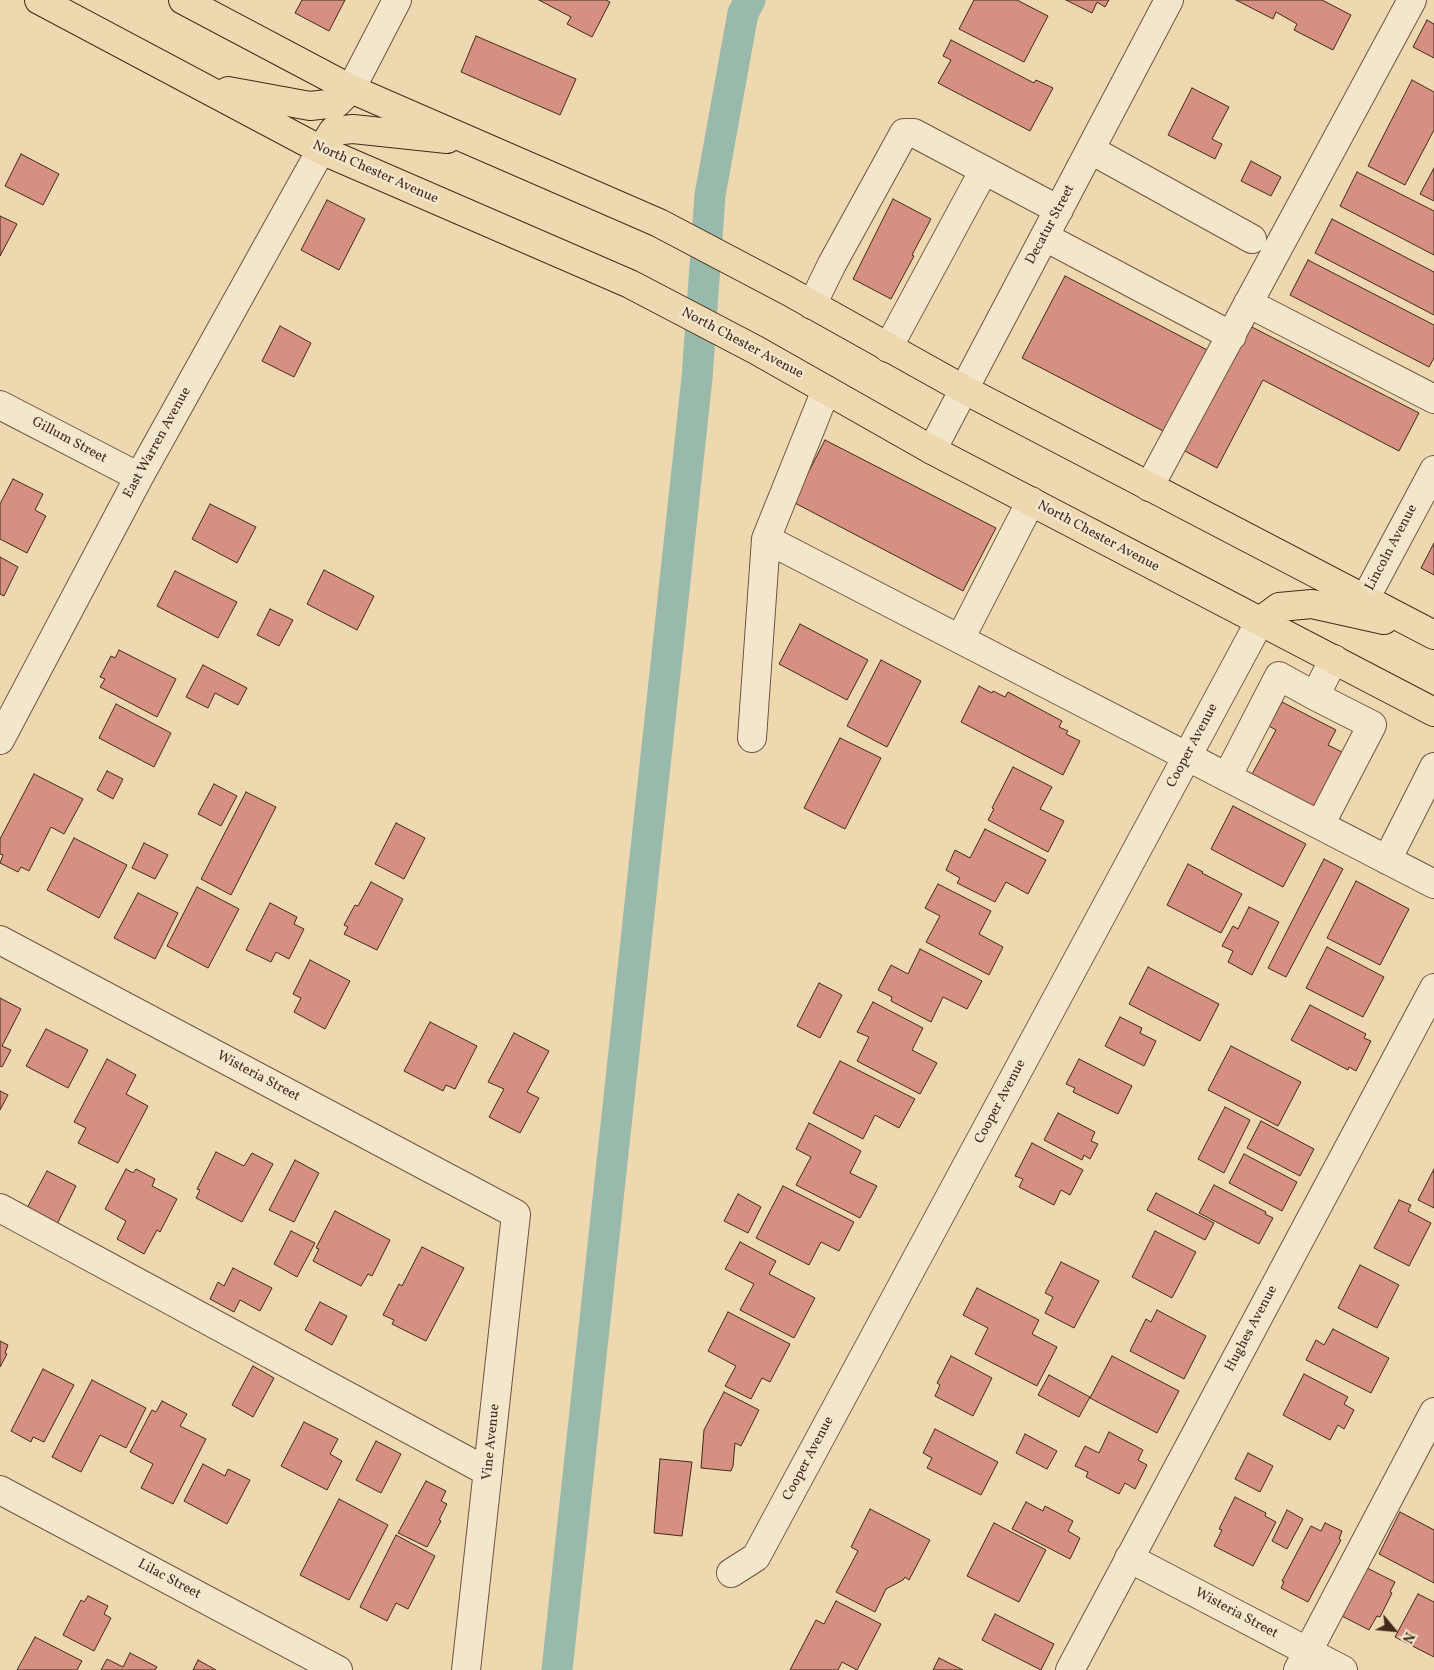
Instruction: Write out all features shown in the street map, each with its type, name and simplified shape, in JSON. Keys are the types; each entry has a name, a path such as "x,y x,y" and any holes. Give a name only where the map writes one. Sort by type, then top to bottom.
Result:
{"main road":[{"name":"North Chester Avenue","path":"38,0 321,150 630,284 756,350 932,450 1434,712"},
{"path":"183,0 351,88 658,223 788,291 965,390 1426,631"},
{"path":"202,86 310,106 337,103 351,88"},
{"path":"321,150 333,131 353,129 473,142"},
{"path":"1260,622 1279,607 1312,604 1426,631"}],"street":[{"path":"351,88 397,0"},
{"name":"Decatur Street","path":"932,450 1169,0"},
{"path":"1150,487 1412,0"},
{"path":"812,305 904,134 914,133 1059,210"},
{"name":"East Warren Avenue","path":"0,740 139,477 321,150"},
{"path":"1090,150 1252,239"},
{"path":"888,348 984,170"},
{"path":"1045,236 1232,336"},
{"path":"1248,304 1434,398"},
{"path":"752,738 766,539 826,390"},
{"name":"Gillum Street","path":"0,405 139,477"},
{"name":"Lincoln Avenue","path":"1365,599 1434,470"},
{"path":"960,639 1031,502"},
{"path":"766,539 1434,884"},
{"name":"Cooper Avenue","path":"731,1573 756,1557 1260,622"},
{"path":"1315,696 1334,660"},
{"path":"1227,777 1279,676 1372,725 1320,825"},
{"path":"1230,679 1268,698"},
{"path":"1387,860 1434,767"},
{"name":"Wisteria Street","path":"0,940 516,1214"},
{"name":"Hughes Avenue","path":"1070,1670 1434,988"},
{"path":"0,1208 488,1472"},
{"name":"Vine Avenue","path":"466,1670 516,1214"},
{"path":"1303,1661 1434,1412"},
{"name":"Lilac Street","path":"0,1490 338,1670"},
{"name":"Wisteria Street","path":"1129,1558 1303,1661 1343,1670"}],"building":[{"path":"302,0 345,0 329,31 295,13"},
{"path":"539,0 606,0 610,2 592,37 567,24 571,17"},
{"path":"974,0 1017,0 1048,16 1024,62 959,29"},
{"path":"1066,0 1109,0 1105,7 1097,2 1092,13"},
{"path":"1236,0 1322,0 1351,15 1333,50 1294,30 1297,24 1276,12 1273,19"},
{"path":"1427,20 1434,24 1434,58 1413,47"},
{"path":"476,36 576,79 560,115 461,72"},
{"path":"951,40 1034,83 1036,80 1053,88 1030,131 938,83 951,60 943,56"},
{"path":"1412,80 1434,92 1434,130 1405,185 1368,166"},
{"path":"1192,88 1229,107 1212,139 1222,144 1215,159 1168,135"},
{"path":"21,154 59,174 43,205 5,186"},
{"path":"1251,161 1281,177 1271,196 1241,181"},
{"path":"1434,168 1434,201 1420,194"},
{"path":"1357,172 1434,211 1434,255 1340,206"},
{"path":"893,199 931,219 891,299 853,279"},
{"path":"327,200 365,219 339,270 301,250"},
{"path":"0,216 17,224 0,256"},
{"path":"1332,219 1434,272 1434,315 1315,253"},
{"path":"1308,260 1434,325 1434,358 1429,367 1290,295"},
{"path":"1065,276 1211,352 1169,434 1022,358"},
{"path":"1246,324 1419,413 1399,451 1263,380 1217,468 1181,449"},
{"path":"280,326 311,343 294,377 262,361"},
{"path":"825,440 996,528 963,591 793,502"},
{"path":"13,479 43,494 35,510 46,516 27,553 0,539 0,504"},
{"path":"210,504 256,527 237,563 192,539"},
{"path":"1434,543 1434,575 1421,568"},
{"path":"0,557 18,567 4,596 0,594"},
{"path":"324,570 374,596 357,630 307,604"},
{"path":"175,571 237,602 218,638 157,606"},
{"path":"270,609 293,620 279,646 257,635"},
{"path":"800,624 868,660 847,700 779,664"},
{"path":"119,650 176,679 157,717 100,687 105,679 100,677 111,656 115,658"},
{"path":"881,660 921,681 887,747 847,726"},
{"path":"203,665 247,688 238,705 215,693 208,708 186,697"},
{"path":"979,686 1005,697 1008,692 1062,721 1059,727 1068,731 1066,734 1080,741 1063,775 961,722"},
{"path":"1282,702 1336,730 1328,745 1342,752 1313,808 1251,776 1276,730 1269,726"},
{"path":"116,704 171,733 154,767 99,738"},
{"path":"840,738 881,758 845,829 804,808"},
{"path":"1013,767 1052,787 1040,809 1064,821 1048,852 988,820 994,809 992,808"},
{"path":"107,771 123,779 113,799 97,790"},
{"path":"34,774 83,799 64,834 51,827 29,871 21,867 18,872 0,863 3,855 0,854 0,839"},
{"path":"214,784 237,796 221,826 198,814"},
{"path":"246,792 276,807 231,895 201,879"},
{"path":"1233,806 1306,844 1283,887 1211,849"},
{"path":"396,823 425,838 404,879 375,864"},
{"path":"985,829 1046,860 1028,894 1006,882 995,902 957,883 960,878 946,870 955,850 970,858"},
{"path":"74,838 127,865 99,918 47,890"},
{"path":"144,843 168,855 155,879 132,868"},
{"path":"1324,859 1343,869 1286,977 1268,968"},
{"path":"1188,864 1242,894 1221,933 1167,905"},
{"path":"1356,881 1409,909 1380,965 1327,938"},
{"path":"371,882 403,899 377,950 344,934 348,927 344,925 355,905 358,906"},
{"path":"938,884 991,911 979,934 1003,947 989,975 926,942 940,916 925,908"},
{"path":"197,887 239,909 208,968 167,946"},
{"path":"138,893 178,913 155,959 114,938"},
{"path":"270,903 297,917 294,924 304,929 289,959 276,952 271,962 246,950"},
{"path":"1249,907 1279,922 1252,975 1228,962 1233,951 1222,946 1233,926 1238,929"},
{"path":"1327,947 1384,977 1363,1017 1306,988"},
{"path":"920,949 982,981 967,1009 943,997 931,1022 891,1001 892,997 878,990 891,965 908,974"},
{"path":"310,960 350,981 325,1029 294,1012 301,998 293,994"},
{"path":"1148,967 1219,1004 1200,1041 1129,1004"},
{"path":"819,983 842,995 820,1038 797,1026"},
{"path":"0,998 21,1009 2,1046 11,1050 2,1067 0,1066"},
{"path":"873,1002 923,1028 912,1050 937,1063 920,1094 857,1061 869,1037 857,1032"},
{"path":"1310,1005 1366,1034 1364,1038 1371,1041 1356,1071 1349,1067 1348,1070 1291,1040"},
{"path":"1120,1017 1142,1028 1140,1033 1156,1041 1144,1066 1105,1046"},
{"path":"430,1022 477,1046 455,1089 446,1085 443,1091 404,1071"},
{"path":"46,1029 88,1050 68,1088 26,1066"},
{"path":"514,1033 549,1051 527,1092 539,1098 520,1133 489,1117 504,1089 488,1082"},
{"path":"1231,1046 1301,1082 1278,1126 1208,1090"},
{"path":"107,1059 136,1075 126,1094 148,1106 118,1163 78,1143 86,1128 74,1122"},
{"path":"1079,1059 1132,1086 1118,1114 1073,1092 1075,1088 1066,1084"},
{"path":"840,1061 915,1099 899,1128 875,1115 863,1139 813,1113"},
{"path":"0,1091 8,1095 0,1110"},
{"path":"1225,1107 1250,1120 1224,1173 1198,1159"},
{"path":"1058,1113 1095,1132 1091,1141 1098,1144 1090,1159 1084,1155 1082,1160 1044,1140"},
{"path":"1261,1121 1314,1149 1300,1176 1247,1148"},
{"path":"809,1123 861,1151 850,1173 877,1186 860,1218 796,1185 811,1157 796,1149"},
{"path":"1032,1143 1083,1170 1070,1195 1061,1190 1054,1205 1019,1187 1023,1179 1015,1176"},
{"path":"216,1152 244,1166 252,1153 273,1164 242,1222 196,1198 200,1190 197,1189"},
{"path":"1244,1154 1297,1182 1282,1211 1229,1183"},
{"path":"295,1160 319,1173 294,1222 269,1210"},
{"path":"126,1169 133,1173 136,1169 155,1179 152,1186 177,1199 160,1232 157,1230 144,1254 117,1239 126,1221 105,1209"},
{"path":"1434,1169 1434,1208 1418,1200"},
{"path":"47,1171 76,1186 56,1226 26,1210"},
{"path":"1214,1185 1266,1212 1265,1214 1273,1218 1259,1244 1199,1213"},
{"path":"783,1186 854,1222 839,1251 821,1242 809,1265 756,1238"},
{"path":"1156,1193 1214,1223 1205,1240 1147,1210"},
{"path":"738,1194 761,1207 748,1233 724,1221"},
{"path":"1399,1200 1411,1205 1408,1211 1431,1223 1409,1266 1374,1248"},
{"path":"335,1211 390,1240 372,1276 368,1274 361,1286 313,1261 319,1249 316,1248"},
{"path":"291,1231 315,1243 297,1277 274,1264"},
{"path":"1155,1231 1196,1252 1172,1298 1132,1277"},
{"path":"740,1242 776,1261 769,1274 815,1298 794,1338 740,1310 754,1284 725,1269"},
{"path":"422,1247 464,1268 426,1341 392,1324 394,1320 383,1315 399,1284 402,1286"},
{"path":"1061,1262 1099,1281 1074,1328 1045,1313 1053,1297 1045,1293"},
{"path":"1360,1265 1399,1285 1377,1328 1338,1308"},
{"path":"233,1268 272,1288 260,1311 240,1300 234,1312 210,1299 218,1282 224,1286"},
{"path":"977,1288 1039,1320 1032,1334 1057,1347 1037,1386 975,1354 988,1328 963,1315"},
{"path":"320,1302 347,1316 332,1345 305,1330"},
{"path":"1157,1310 1206,1336 1184,1379 1130,1351 1146,1319 1151,1322"},
{"path":"728,1312 790,1344 770,1382 762,1378 751,1399 725,1386 736,1366 708,1351"},
{"path":"1333,1329 1389,1358 1371,1393 1306,1360 1316,1340 1324,1345"},
{"path":"0,1341 8,1345 5,1353 7,1354 0,1367"},
{"path":"951,1356 992,1378 973,1416 935,1396 940,1385 937,1383"},
{"path":"1112,1356 1179,1391 1157,1433 1090,1398"},
{"path":"253,1366 274,1378 253,1417 232,1405"},
{"path":"43,1369 74,1385 44,1442 33,1437 31,1442 11,1431"},
{"path":"1304,1374 1348,1397 1344,1404 1354,1410 1344,1429 1338,1425 1330,1440 1283,1415"},
{"path":"1049,1375 1090,1397 1079,1417 1038,1395"},
{"path":"92,1380 146,1408 126,1448 100,1435 81,1472 52,1457"},
{"path":"724,1392 759,1410 741,1446 735,1443 731,1471 701,1468 704,1430"},
{"path":"162,1401 187,1414 180,1426 206,1439 173,1504 141,1488 153,1464 130,1452 152,1410 156,1412"},
{"path":"304,1422 338,1439 330,1454 342,1461 327,1490 281,1466"},
{"path":"935,1429 998,1462 981,1495 927,1468 932,1458 923,1453"},
{"path":"1109,1432 1143,1450 1138,1460 1147,1465 1135,1489 1125,1483 1119,1494 1086,1477 1088,1472 1075,1466 1085,1446 1099,1453"},
{"path":"1025,1434 1057,1451 1047,1469 1016,1453"},
{"path":"376,1441 401,1454 381,1493 356,1480"},
{"path":"1248,1453 1273,1466 1260,1492 1235,1479"},
{"path":"660,1459 692,1462 682,1536 654,1533"},
{"path":"203,1464 225,1476 228,1469 250,1480 227,1524 184,1501"},
{"path":"426,1481 446,1491 441,1501 447,1504 439,1520 441,1521 427,1547 398,1533"},
{"path":"1235,1497 1266,1513 1265,1516 1276,1522 1253,1566 1214,1546 1222,1530 1219,1529"},
{"path":"339,1499 388,1525 349,1600 300,1575"},
{"path":"1026,1502 1043,1511 1045,1506 1073,1521 1068,1531 1080,1538 1070,1559 1012,1529"},
{"path":"870,1509 930,1540 909,1580 905,1577 886,1589 875,1612 836,1592 858,1551 851,1547"},
{"path":"1287,1510 1303,1519 1287,1549 1272,1541"},
{"path":"1400,1512 1434,1530 1434,1583 1379,1554"},
{"path":"994,1523 1046,1550 1019,1602 967,1576"},
{"path":"1325,1523 1342,1531 1339,1539 1341,1540 1308,1602 1281,1588 1284,1582 1282,1581 1311,1526 1321,1531"},
{"path":"396,1535 435,1556 408,1609 396,1603 387,1621 360,1607"},
{"path":"1365,1567 1395,1582 1390,1592 1392,1593 1380,1617 1377,1616 1369,1630 1340,1615"},
{"path":"1418,1594 1434,1602 1434,1657 1395,1637"},
{"path":"88,1596 108,1606 104,1614 111,1618 94,1651 63,1635 81,1600 84,1602"},
{"path":"836,1601 881,1624 857,1670 842,1662 838,1670 790,1670 816,1620 824,1624"},
{"path":"995,1614 1054,1644 1041,1670 982,1640"},
{"path":"35,1637 82,1661 77,1670 17,1670"},
{"path":"130,1653 157,1667 155,1670 101,1670 107,1659 123,1667"},
{"path":"939,1658 963,1670 933,1670"},
{"path":"198,1660 216,1670 193,1670"}],"waterway":[{"path":"557,1670 697,378 710,195 743,13 750,0"}]}
